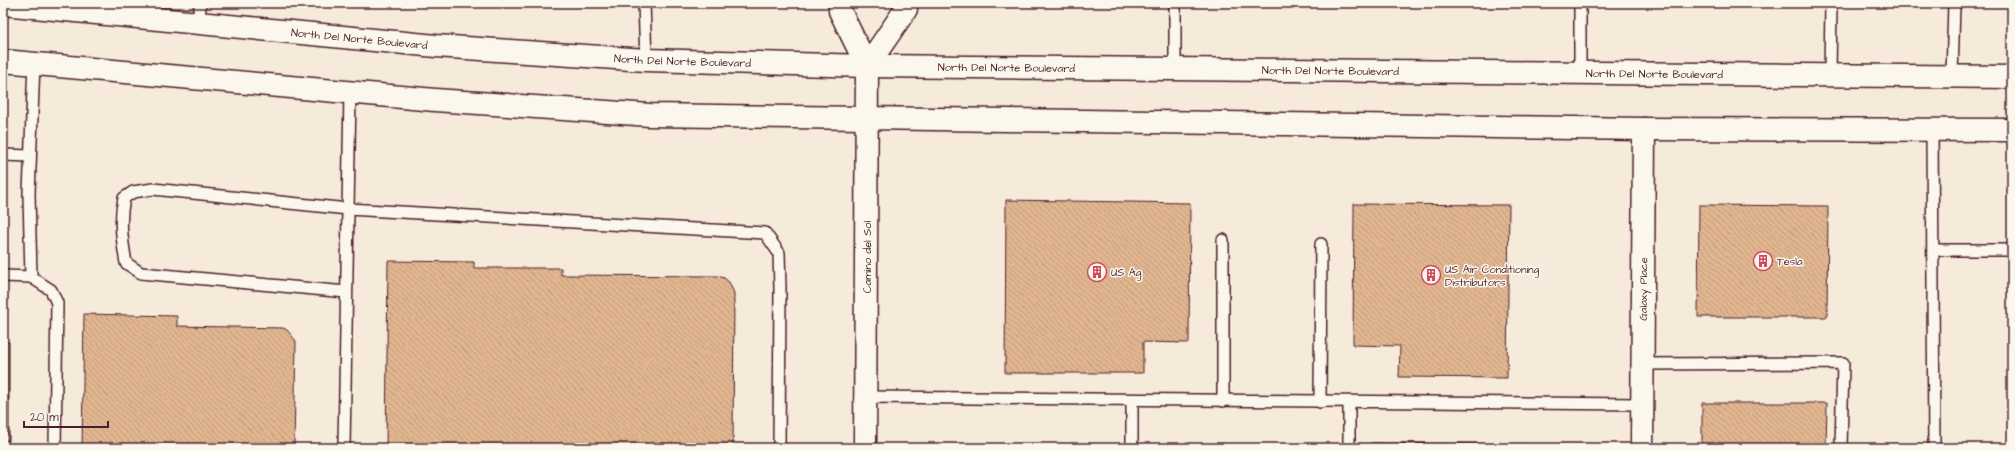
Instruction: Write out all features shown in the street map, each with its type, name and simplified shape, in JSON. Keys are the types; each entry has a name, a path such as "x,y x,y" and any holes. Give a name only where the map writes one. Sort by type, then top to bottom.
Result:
{"street":[{"name":"Camino del Sol","path":"840,3 840,11 867,66 868,118 865,448"},
{"path":"867,66 906,10 906,3"},
{"name":"North Del Norte Boulevard","path":"3,4 200,12 436,46 646,60 867,66 2012,77"},
{"path":"3,61 350,92 568,110 642,114 1644,129 2012,130"},
{"name":"Galaxy Place","path":"1642,448 1644,129"}],"lane":[{"path":"644,3 646,60"},
{"path":"1175,3 1175,69"},
{"path":"1580,3 1580,73"},
{"path":"1830,76 1831,3"},
{"path":"1952,77 1954,3"},
{"path":"31,277 30,156 34,63"},
{"path":"344,448 350,92"},
{"path":"1932,129 1934,448"},
{"path":"3,155 30,156"},
{"path":"346,292 141,273 126,263 121,236 121,214 124,198 133,192 153,189 348,209 765,233 779,253 779,448"},
{"path":"1223,240 1223,401"},
{"path":"1320,402 1321,244"},
{"path":"1933,250 2012,250"},
{"path":"3,276 31,277 51,290 57,304 55,448"},
{"path":"1642,364 1843,362 1842,448"},
{"path":"866,398 1349,403 1642,404"},
{"path":"1132,400 1132,448"},
{"path":"1349,403 1349,448"}],"building":[{"name":"US Ag","path":"1006,200 1190,203 1189,343 1143,342 1143,373 1005,373"},
{"name":"US Air Conditioning Distributors","path":"1354,204 1509,205 1507,378 1399,377 1400,346 1353,345"},
{"name":"Tesla","path":"1699,205 1828,206 1827,317 1698,317"},
{"path":"388,261 474,262 474,268 561,268 561,275 718,276 724,278 729,282 734,293 733,448 386,448"},
{"path":"84,314 177,316 177,326 283,328 287,330 296,341 294,448 82,448"},
{"path":"3,341 9,342 9,441 3,440"},
{"path":"1702,403 1827,403 1826,448 1702,448"},
{"path":"1371,443 1593,445 1593,448 1371,448"},
{"path":"920,445 1110,446 1110,448 920,448"}],"place":[{"name":"Tesla","path":"1763,261"},
{"name":"US Ag","path":"1097,272"},
{"name":"US Air Conditioning Distributors","path":"1431,275"}]}
